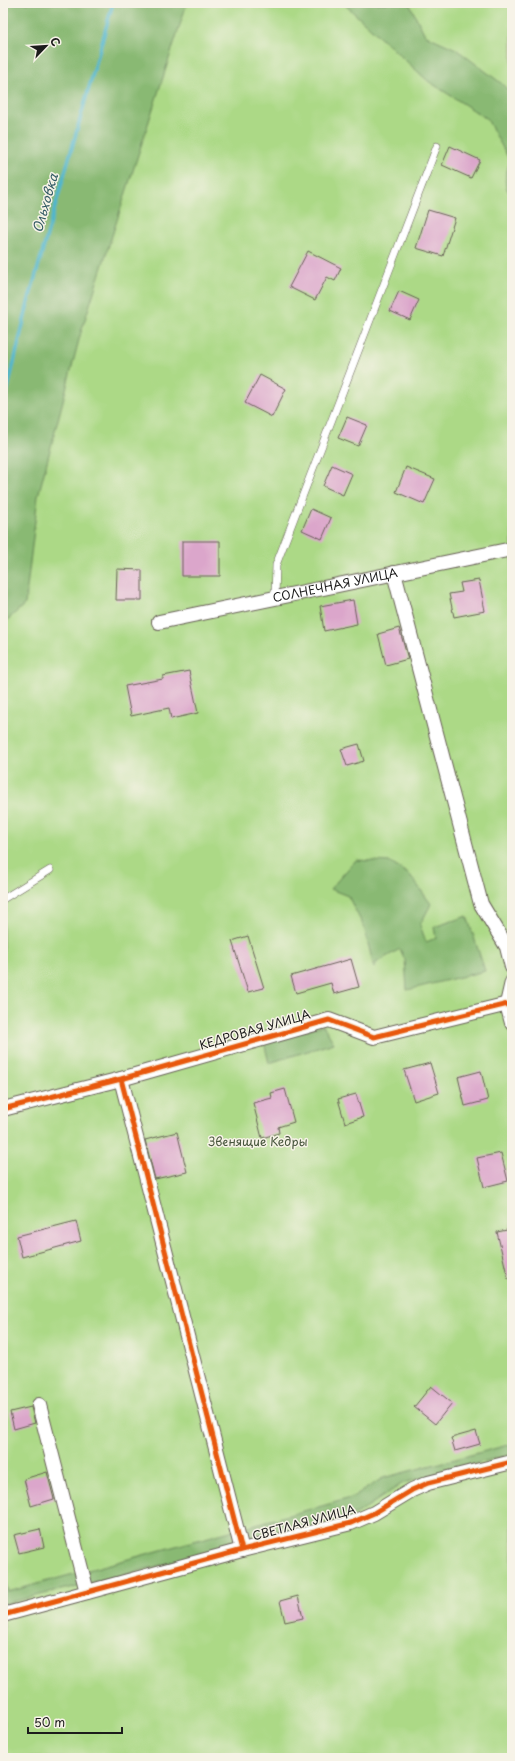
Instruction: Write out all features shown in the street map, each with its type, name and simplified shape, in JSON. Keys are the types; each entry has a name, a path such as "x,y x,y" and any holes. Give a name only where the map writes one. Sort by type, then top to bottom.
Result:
{"street":[{"name":"СОЛНЕЧНАЯ УЛИЦА","path":"159,622 512,549"},
{"path":"394,573 481,904 507,947 512,966"},
{"path":"512,982 509,1003 512,1023"},
{"name":"КЕДРОВАЯ УЛИЦА","path":"3,1109 121,1079 329,1020 374,1037 509,1003"},
{"path":"121,1079 242,1550"},
{"path":"39,1404 86,1592"},
{"name":"СВЕТЛАЯ УЛИЦА","path":"3,1615 242,1550 351,1523 374,1513 412,1490 428,1483 512,1462"}],"lane":[{"path":"275,597 276,565 437,146"},
{"path":"3,899 50,870"}],"green space":[{"path":"3,3 187,3 81,332 38,496 25,604 3,624"},
{"name":"Звенящие Кедры","path":"137,3 512,3 512,1758 3,1758 3,527"},
{"path":"343,3 409,3 425,35 456,49 501,83 512,94 512,196 505,184 510,161 487,119 428,81"},
{"path":"356,860 389,862 410,875 431,904 420,925 426,942 436,938 434,927 467,916 485,971 407,990 405,960 400,949 377,962 374,968 364,927 348,896 330,889"},
{"path":"323,1025 334,1043 269,1063 264,1042"},
{"path":"512,1444 512,1454 403,1483 358,1513 131,1573 3,1604 3,1573 8,1592 351,1498 383,1478"}],"building":[{"path":"450,146 480,160 471,178 442,165"},
{"path":"428,210 455,218 443,256 416,248"},
{"path":"308,251 341,268 335,281 327,277 315,300 289,287"},
{"path":"399,291 419,300 410,320 390,311"},
{"path":"260,375 286,389 272,417 245,403"},
{"path":"347,417 367,425 358,446 338,438"},
{"path":"332,465 352,474 343,495 323,486"},
{"path":"406,467 435,479 424,504 396,492"},
{"path":"311,509 331,518 322,539 302,530"},
{"path":"182,541 220,541 220,576 182,576"},
{"path":"117,569 142,570 142,600 116,600"},
{"path":"479,580 485,611 454,617 449,594 462,592 460,583"},
{"path":"353,600 357,624 324,631 320,606"},
{"path":"399,628 408,659 386,665 378,634"},
{"path":"189,671 198,713 171,719 169,708 131,716 125,686 163,679 163,676"},
{"path":"359,744 364,761 347,766 341,749"},
{"path":"248,936 264,988 248,992 232,941"},
{"path":"351,959 359,987 334,994 331,983 296,993 291,976"},
{"path":"430,1063 439,1093 414,1101 404,1070"},
{"path":"481,1071 488,1100 465,1106 458,1077"},
{"path":"285,1089 294,1122 278,1127 279,1133 262,1138 253,1103 272,1098 271,1093"},
{"path":"356,1094 363,1117 345,1123 338,1099"},
{"path":"177,1132 187,1172 155,1179 145,1140"},
{"path":"501,1153 508,1181 484,1187 477,1158"},
{"path":"76,1221 81,1241 22,1257 17,1236"},
{"path":"512,1229 512,1278 508,1279 497,1232"},
{"path":"431,1386 452,1403 435,1424 414,1407"},
{"path":"31,1407 35,1423 14,1429 10,1412"},
{"path":"476,1431 480,1444 455,1451 451,1438"},
{"path":"47,1472 54,1499 31,1506 24,1479"},
{"path":"40,1529 44,1547 19,1553 14,1535"},
{"path":"298,1596 303,1618 285,1622 280,1601"}],"waterway":[{"name":"Ольховка","path":"3,409 29,299 113,3"}],"cycle path":[{"path":"3,1109 121,1079 329,1020 374,1037 512,1003"},
{"path":"121,1079 242,1550"},
{"path":"3,1615 242,1550 351,1523 374,1513 412,1490 428,1483 512,1462"}]}
